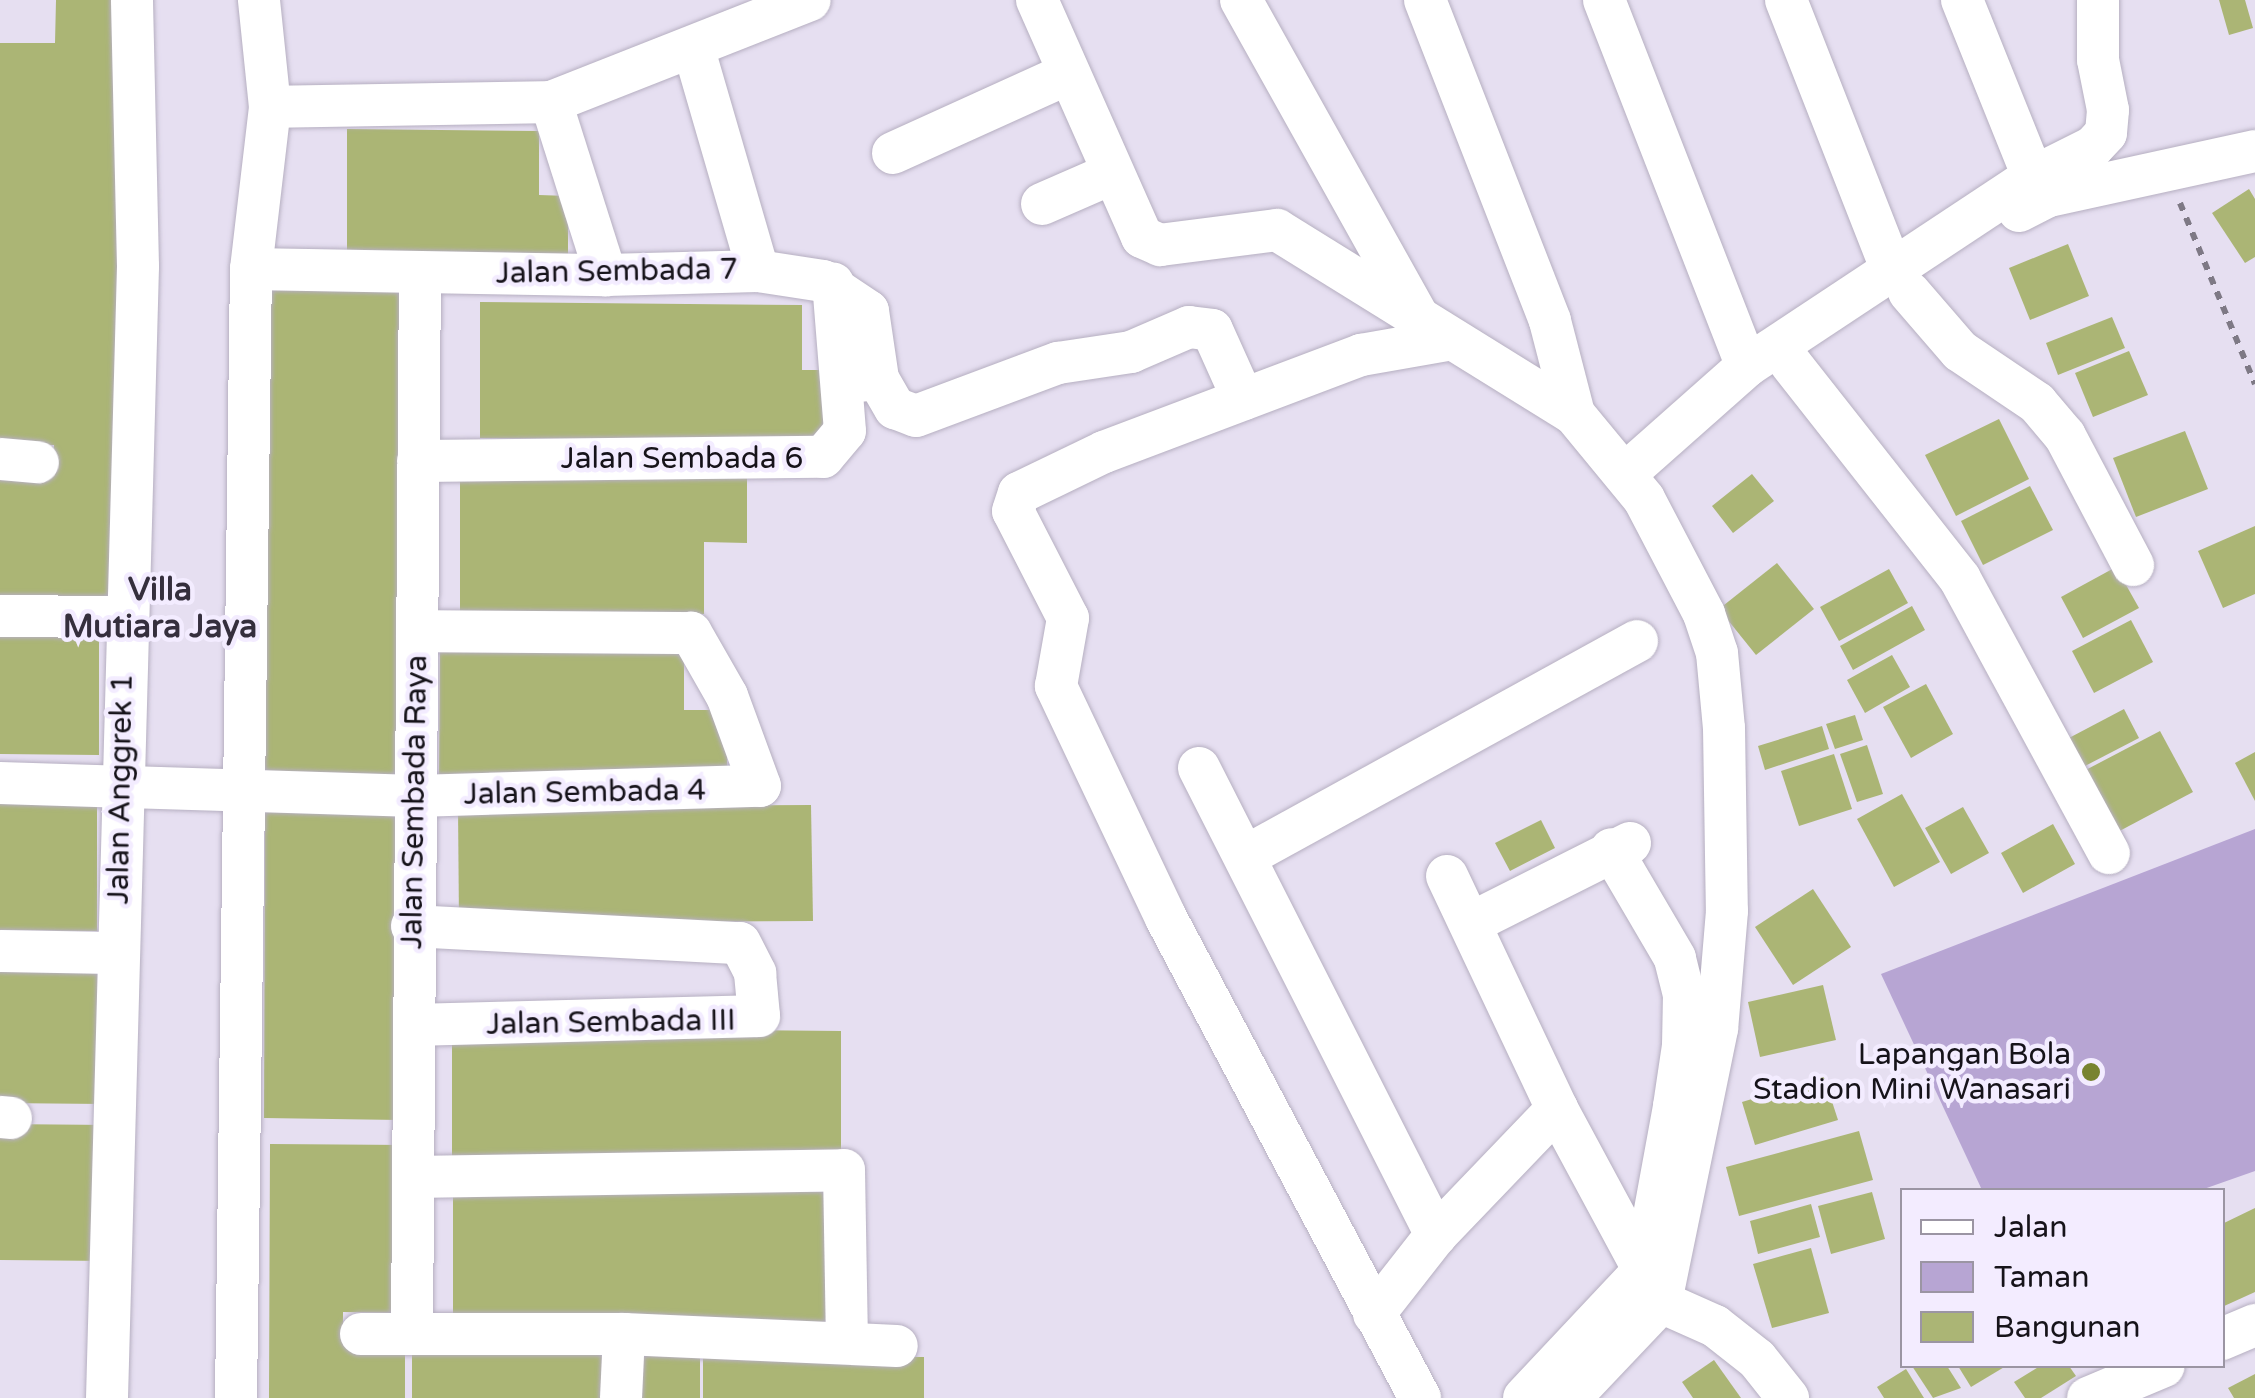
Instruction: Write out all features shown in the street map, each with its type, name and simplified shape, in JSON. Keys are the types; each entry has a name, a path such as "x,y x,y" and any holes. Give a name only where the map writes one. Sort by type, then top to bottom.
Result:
{"street":[{"name":"Jalan Anggrek 1","path":"107,1398 124,618 138,266 132,0"},
{"path":"236,1398 240,794 269,271 270,107 259,0"},
{"path":"1037,0 1111,174 1150,242 1277,230 1435,332 1574,414 1634,487 1704,614 1717,653 1724,728 1727,911 1718,1029 1653,1286 1570,1398"},
{"path":"1241,0 1435,332"},
{"path":"1425,0 1550,321 1574,414"},
{"path":"1604,0 1747,366"},
{"path":"1786,0 1900,281 1960,351 2037,403 2066,436 2132,566"},
{"path":"1962,0 2032,177"},
{"path":"1634,487 2032,177 2106,133 2098,0"},
{"path":"270,107 551,102 694,50 801,2"},
{"path":"694,50 758,271"},
{"path":"893,152 1069,73"},
{"path":"551,102 606,276"},
{"path":"1634,487 1747,366 2026,206 2076,190 2251,160"},
{"path":"1042,204 1111,174"},
{"name":"Jalan Sembada 7","path":"269,271 606,276 758,271 833,284"},
{"name":"Jalan Sembada Raya","path":"412,1332 418,1177 412,926 420,273"},
{"name":"Jalan Sembada 6","path":"418,461 823,458 845,431 860,381 833,284"},
{"path":"860,381 894,408 916,416 1058,363 1131,352 1189,327 1212,330 1242,400"},
{"path":"1420,1398 1166,918 1056,686 1068,618 1014,510 1019,494 1070,468 1361,355 1435,332"},
{"path":"1791,364 1960,579 2109,853"},
{"path":"0,616 124,618"},
{"name":"Jalan Sembada 4","path":"0,783 121,784 240,794 416,796 754,790 762,782 728,696 691,633 417,631"},
{"path":"1248,856 1638,641"},
{"path":"1199,768 1248,856 1436,1235"},
{"path":"1470,923 1620,846 1675,958 1684,995 1683,1046 1653,1286 1524,1398"},
{"path":"1447,876 1557,1109 1653,1286 1757,1359 1788,1398"},
{"name":"Jalan Sembada III","path":"412,926 740,943 756,973 759,1016 414,1025"},
{"path":"0,951 119,954"},
{"path":"1374,1314 1436,1235 1557,1109"},
{"path":"418,1177 844,1170 847,1341"},
{"path":"2225,1338 2255,1324"},
{"path":"361,1334 624,1334 897,1346"},
{"path":"620,1398 624,1334"},
{"path":"2088,1398 2159,1368"}],"path":[{"path":"2168,174 2255,384"}],"green space":[{"name":"Lapangan Bola Stadion Mini Wanasari","path":"2255,829 2255,1171 2207,1188 1981,1188 1881,974"}],"building":[{"path":"56,0 118,0 116,608 0,607 0,472 54,472 54,445 0,445 0,43 55,43"},
{"path":"2219,0 2245,0 2253,28 2229,35"},
{"path":"347,129 539,131 539,195 568,196 568,267 347,265"},
{"path":"2249,189 2255,199 2255,257 2245,263 2212,213"},
{"path":"2068,244 2089,296 2030,320 2009,268"},
{"path":"267,287 402,289 401,782 265,781"},
{"path":"480,302 802,305 802,370 834,370 833,441 480,438"},
{"path":"2112,317 2125,348 2058,375 2046,343"},
{"path":"2129,351 2148,395 2093,417 2075,373"},
{"path":"1999,419 2029,479 1956,516 1925,455"},
{"path":"2185,431 2208,489 2136,517 2113,458"},
{"path":"1752,474 1774,501 1733,533 1712,506"},
{"path":"460,475 747,478 747,543 704,542 704,614 460,611"},
{"path":"2030,486 2053,530 1983,565 1961,521"},
{"path":"2255,526 2255,594 2223,608 2198,551"},
{"path":"1777,563 1814,609 1756,655 1719,609"},
{"path":"2116,567 2139,608 2083,638 2061,597"},
{"path":"1889,569 1908,603 1839,641 1820,607"},
{"path":"1912,606 1925,630 1853,670 1840,646"},
{"path":"2131,620 2153,662 2094,693 2072,651"},
{"path":"0,635 99,637 99,755 0,754"},
{"path":"440,643 684,645 684,710 727,710 727,781 439,779"},
{"path":"1892,655 1910,687 1865,713 1847,680"},
{"path":"1926,684 1953,734 1911,758 1883,707"},
{"path":"2124,709 2139,738 2085,766 2069,738"},
{"path":"1855,715 1863,740 1835,749 1826,724"},
{"path":"1822,726 1829,749 1765,770 1758,746"},
{"path":"2160,731 2193,792 2112,835 2080,773"},
{"path":"1867,745 1883,794 1857,802 1840,754"},
{"path":"2255,752 2255,801 2235,763"},
{"path":"1834,754 1852,809 1799,826 1781,771"},
{"path":"0,794 97,795 97,931 0,930"},
{"path":"1902,794 1940,862 1894,887 1857,819"},
{"path":"811,805 813,921 459,923 458,807"},
{"path":"1963,807 1989,853 1951,874 1925,828"},
{"path":"265,809 401,811 400,1120 264,1118"},
{"path":"1541,820 1555,848 1510,871 1495,843"},
{"path":"2053,824 2075,864 2023,893 2001,853"},
{"path":"1813,889 1851,947 1793,985 1755,927"},
{"path":"0,968 105,968 104,1104 0,1103"},
{"path":"1823,985 1836,1040 1760,1057 1748,1002"},
{"path":"452,1027 841,1031 841,1167 452,1163"},
{"path":"1824,1077 1838,1120 1755,1145 1742,1102"},
{"path":"0,1124 110,1125 110,1261 0,1260"},
{"path":"1859,1131 1873,1180 1739,1216 1726,1167"},
{"path":"270,1144 406,1145 405,1313 343,1312 343,1341 405,1342 405,1398 269,1398"},
{"path":"453,1188 842,1192 842,1327 453,1324"},
{"path":"1872,1192 1885,1239 1831,1254 1818,1206"},
{"path":"1811,1204 1820,1237 1758,1254 1750,1221"},
{"path":"2255,1208 2255,1292 2225,1306 2225,1223"},
{"path":"1811,1248 1829,1313 1772,1328 1753,1264"},
{"path":"412,1352 605,1353 605,1398 412,1398"},
{"path":"633,1354 700,1355 700,1398 633,1398"},
{"path":"703,1355 924,1357 924,1398 703,1398"},
{"path":"1714,1360 1741,1398 1693,1398 1682,1382"},
{"path":"1913,1368 1948,1368 1961,1388 1933,1398"},
{"path":"1959,1368 2003,1368 1971,1387"},
{"path":"2037,1368 2070,1368 2076,1376 2041,1398 2025,1398 2014,1382"},
{"path":"1906,1369 1924,1398 1884,1398 1877,1387"},
{"path":"2255,1374 2255,1398 2234,1398 2228,1388"}],"place":[{"name":"Lapangan Bola Stadion Mini Wanasari","path":"2091,1072"}],"district":[{"name":"Villa Mutiara Jaya","path":"160,610"}]}
